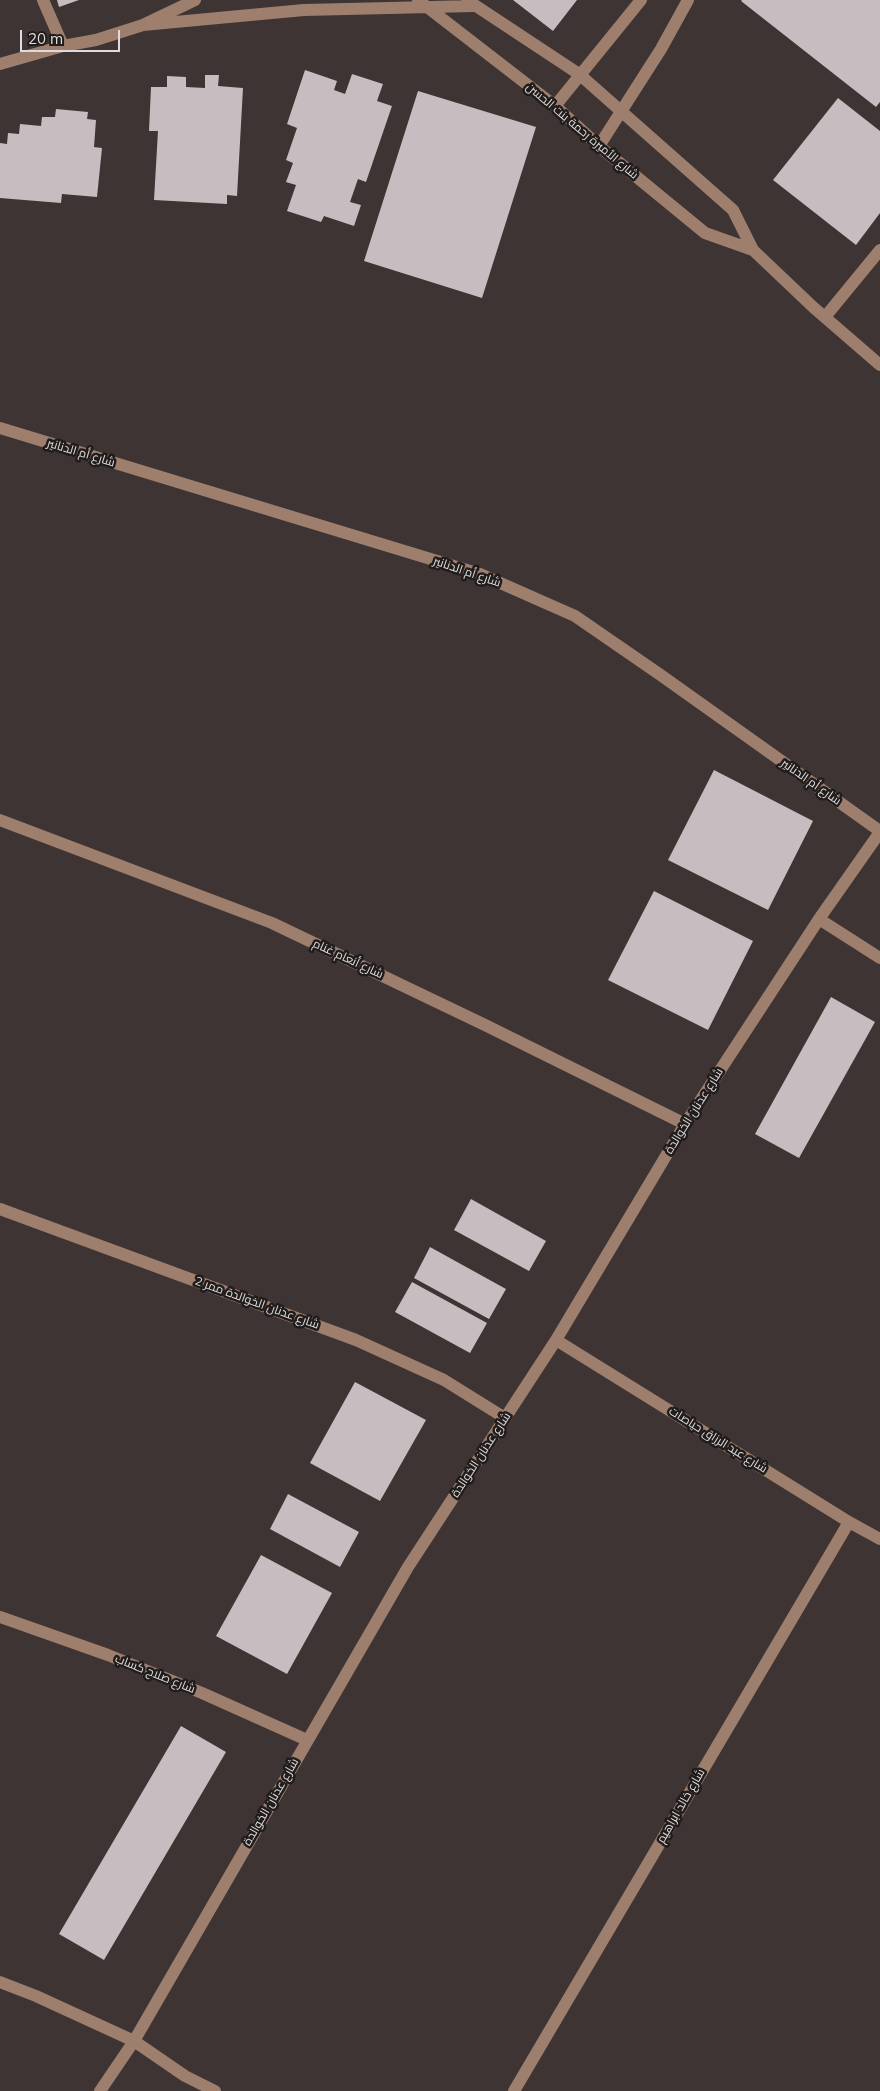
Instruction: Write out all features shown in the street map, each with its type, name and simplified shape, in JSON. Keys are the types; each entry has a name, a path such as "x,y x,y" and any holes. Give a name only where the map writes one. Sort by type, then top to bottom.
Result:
{"street":[{"path":"43,0 63,46"},
{"path":"174,10 183,0"},
{"path":"0,64 143,26 195,0"},
{"path":"555,106 579,74 641,0"},
{"path":"600,146 661,49 688,0"},
{"path":"143,26 304,10 470,3"},
{"name":"شارع الأميرة رحمة بنت الحسن","path":"470,3 579,74 733,210 753,250 880,365"},
{"name":"شارع الأميرة رحمة بنت الحسن","path":"422,4 555,106 600,146 706,233 753,250"},
{"path":"825,317 880,250"},
{"name":"شارع أم الدنانير","path":"0,428 480,574 575,616 880,831"},
{"name":"شارع أنعام غنام","path":"0,820 272,923 485,1024 685,1124"},
{"name":"شارع عدنان الخوالدة","path":"100,2091 134,2041 408,1567 556,1340 685,1124 819,918 880,831"},
{"path":"819,918 880,958"},
{"name":"شارع عدنان الخوالدة ممر 2","path":"0,1208 356,1340 444,1380 505,1418"},
{"name":"شارع عبد الرزاق حياصات","path":"556,1340 848,1522 880,1539"},
{"name":"شارع خالد ابراهيم","path":"514,2091 848,1522"},
{"name":"شارع صلاح كساب","path":"0,1617 134,1665 202,1692 307,1740"},
{"path":"0,1982 36,1996 134,2041 185,2076 215,2091"}],"building":[{"path":"57,0 79,0 59,7"},
{"path":"513,0 577,0 553,31"},
{"path":"742,0 880,0 880,102 876,107"},
{"path":"305,70 337,81 334,90 345,94 352,74 383,84 377,101 392,106 366,182 358,179 350,202 361,205 354,226 324,216 321,222 287,211 296,185 286,182 293,163 286,160 297,128 287,124"},
{"path":"205,75 219,75 218,86 243,88 237,196 227,195 227,204 154,200 158,131 149,131 151,87 167,87 167,76 186,77 186,87 205,88"},
{"path":"418,91 536,127 482,298 364,261"},
{"path":"838,98 880,131 880,213 856,245 773,180"},
{"path":"56,109 88,112 87,119 96,120 94,147 102,148 97,197 62,194 61,203 0,198 0,143 7,144 8,133 19,134 20,124 41,126 42,117 55,117"},
{"path":"714,770 813,821 768,910 668,860"},
{"path":"654,891 753,941 708,1030 608,980"},
{"path":"831,997 875,1022 799,1158 755,1134"},
{"path":"471,1199 546,1241 529,1271 454,1230"},
{"path":"430,1247 506,1289 489,1319 414,1278"},
{"path":"412,1282 487,1323 470,1353 395,1312"},
{"path":"355,1382 426,1420 380,1501 310,1463"},
{"path":"288,1494 359,1532 340,1567 270,1529"},
{"path":"261,1555 332,1593 287,1674 216,1636"},
{"path":"181,1726 226,1752 104,1960 59,1934"}]}
